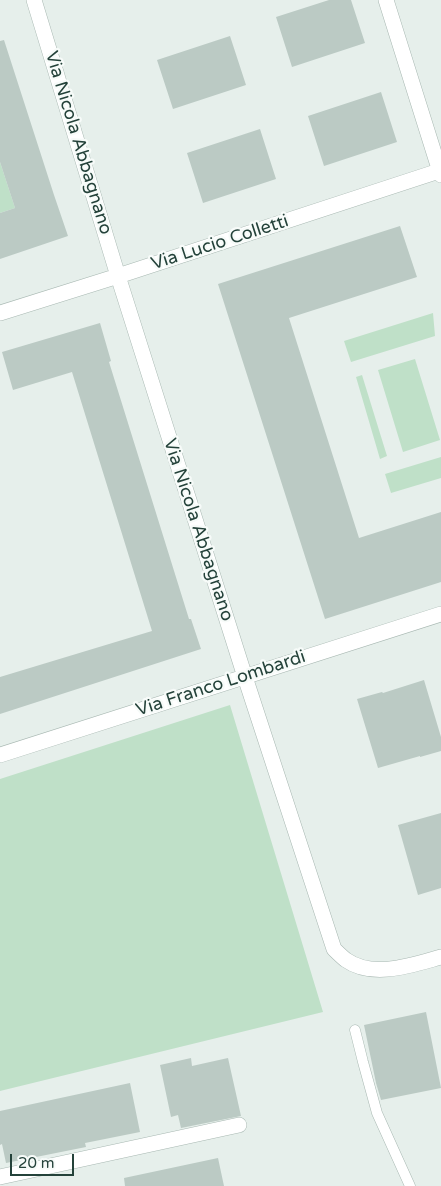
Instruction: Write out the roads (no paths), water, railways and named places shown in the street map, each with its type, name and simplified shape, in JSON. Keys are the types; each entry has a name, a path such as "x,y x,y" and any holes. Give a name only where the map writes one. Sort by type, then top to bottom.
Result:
{"street":[{"name":"Via Nicola Abbagnano","path":"34,0 118,276 334,949 345,960 359,967 377,970 396,968 441,957"},
{"path":"386,0 440,173"},
{"name":"Via Lucio Colletti","path":"0,313 440,173"},
{"name":"Via Franco Lombardi","path":"0,754 441,614"},
{"path":"0,1177 239,1125"}],"lane":[{"path":"356,1030 377,1113 410,1186"}]}
